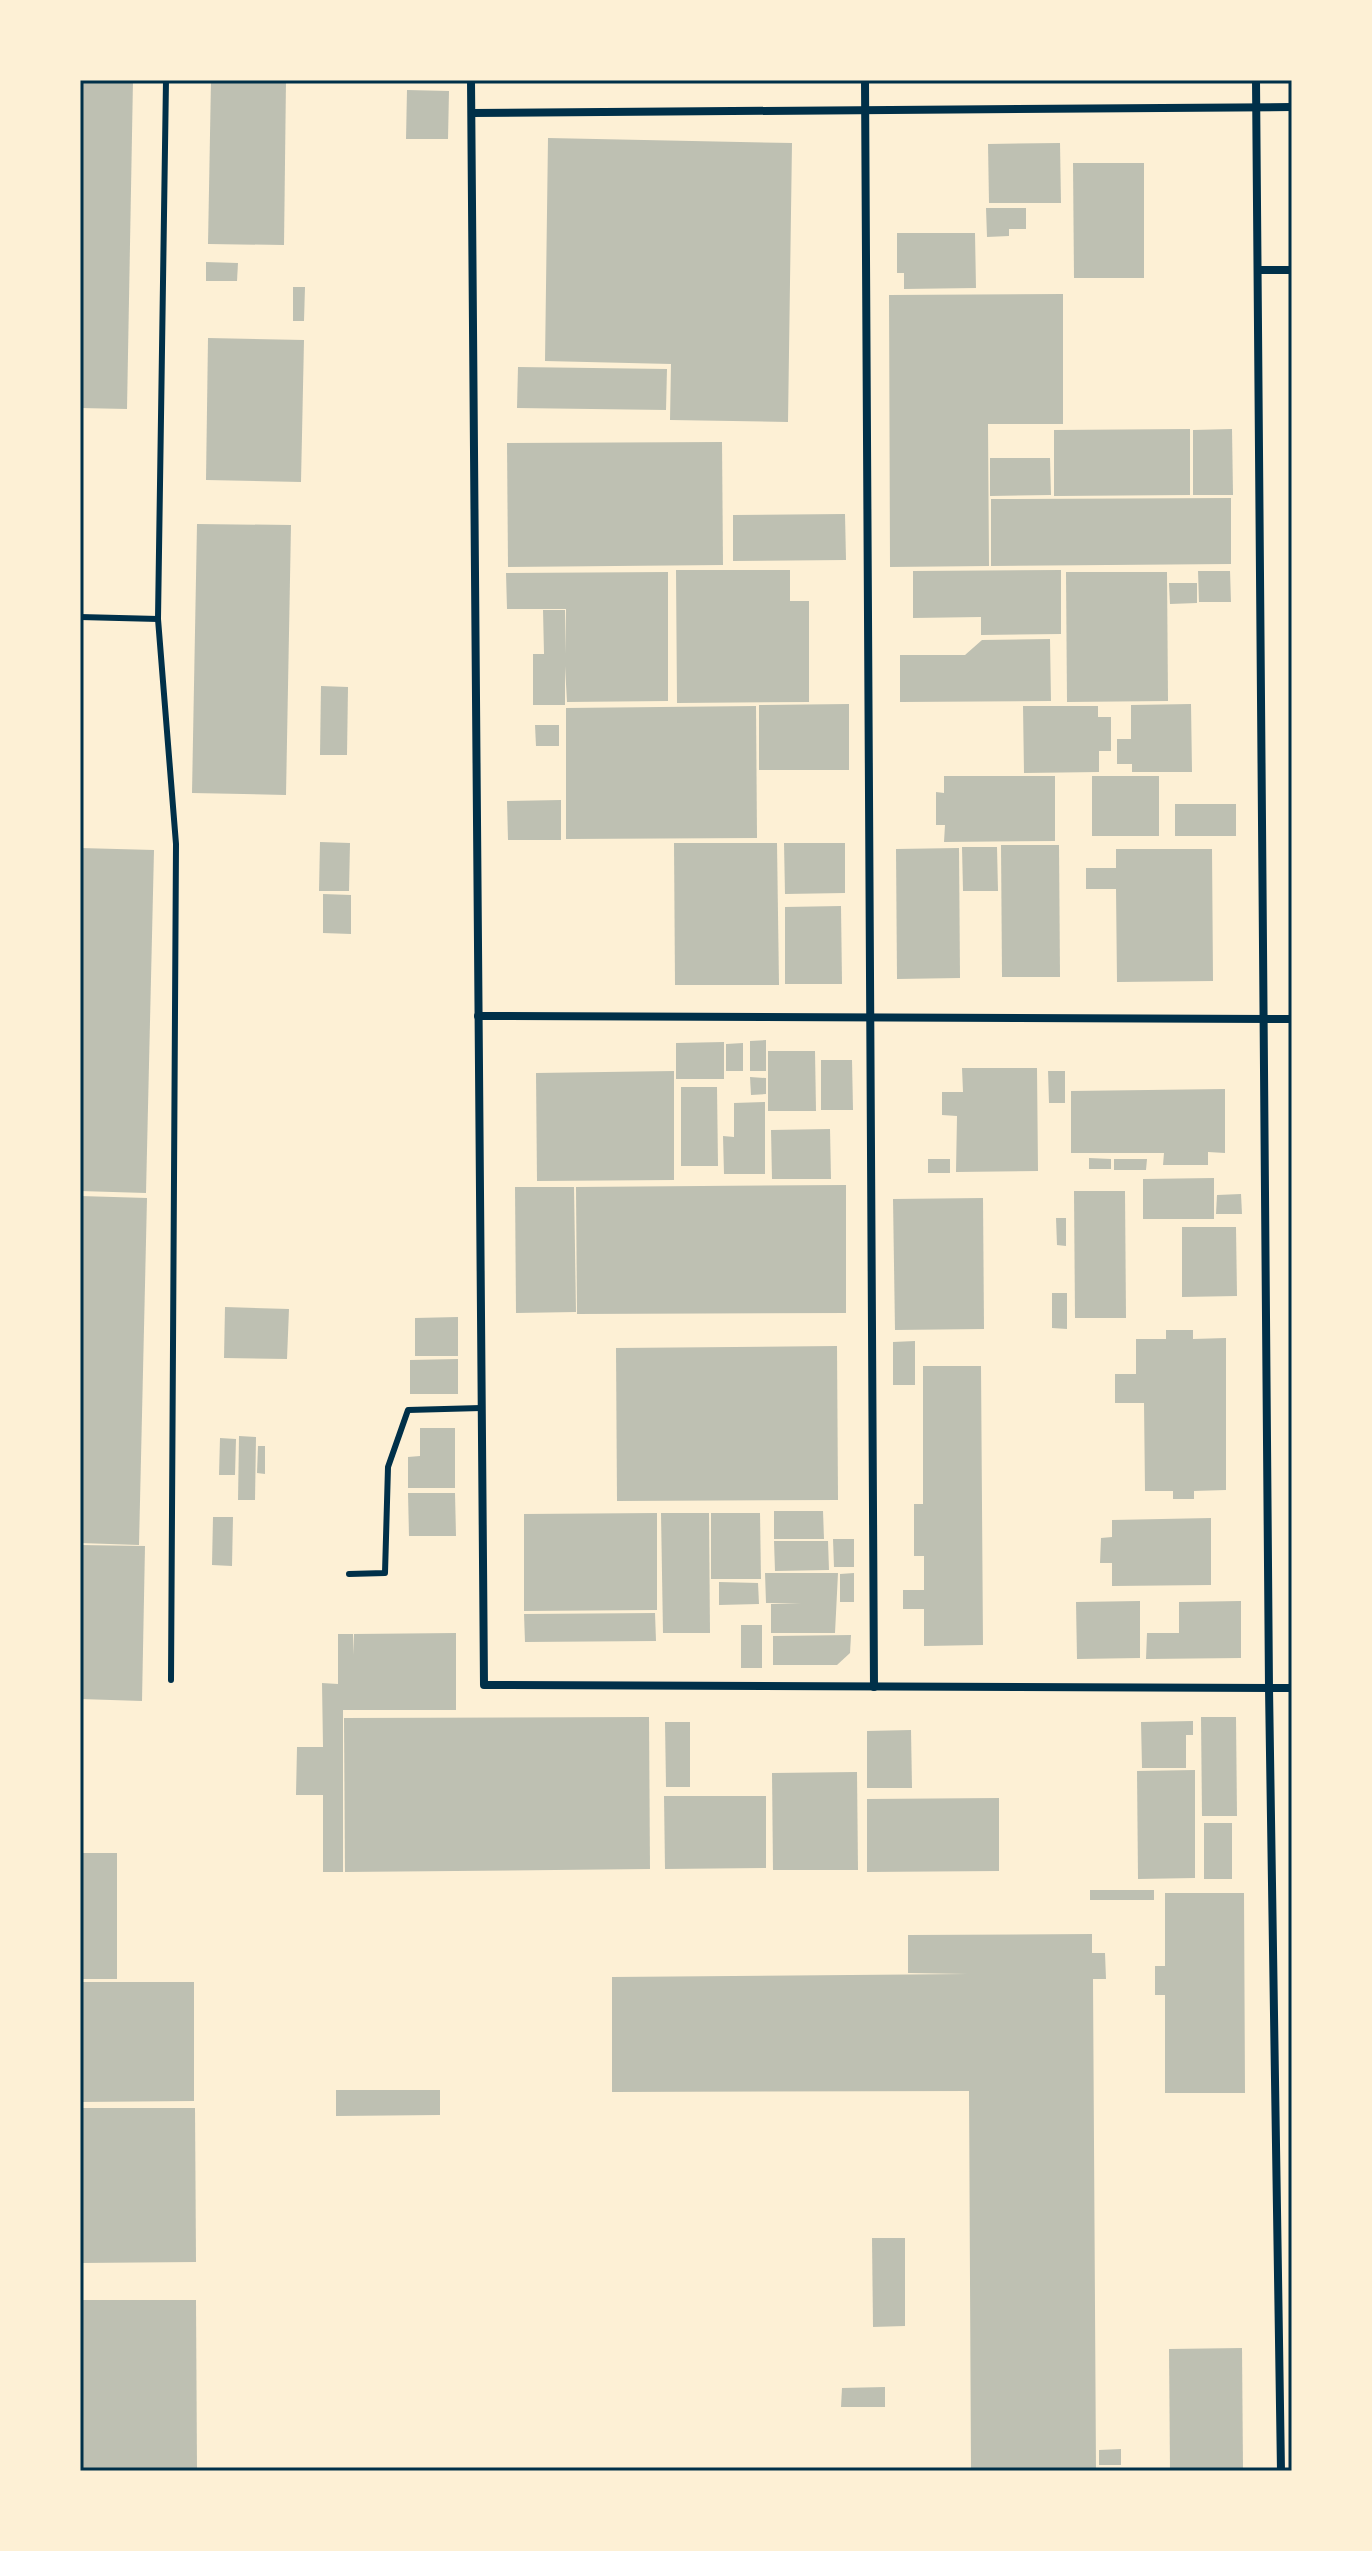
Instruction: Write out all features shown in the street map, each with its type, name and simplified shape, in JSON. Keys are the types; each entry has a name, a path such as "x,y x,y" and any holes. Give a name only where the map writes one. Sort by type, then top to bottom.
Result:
{"street":[{"path":"471,80 484,1685 1292,1688"},
{"path":"865,80 874,1687"},
{"path":"1256,80 1269,1688 1281,2471"},
{"path":"472,113 1292,107"},
{"path":"1258,270 1292,270"},
{"path":"478,1016 1292,1019"}],"lane":[{"path":"166,80 158,619 176,844 171,1680"},
{"path":"80,617 158,619"},
{"path":"349,1574 385,1573 388,1467 408,1410 481,1408"}],"building":[{"path":"80,80 133,80 127,409 80,408"},
{"path":"211,80 286,80 284,245 208,244"},
{"path":"407,90 449,91 448,139 406,139"},
{"path":"548,138 792,143 788,422 670,420 671,364 545,361"},
{"path":"1060,143 1061,203 989,203 988,144"},
{"path":"1073,163 1144,163 1144,278 1074,278"},
{"path":"986,208 1026,208 1026,229 1009,229 1009,236 987,237"},
{"path":"897,233 975,233 976,288 904,289 904,273 897,273"},
{"path":"206,262 238,263 237,281 206,281"},
{"path":"293,287 305,287 304,321 293,321"},
{"path":"1063,294 1063,424 988,424 989,566 890,567 889,295"},
{"path":"208,338 304,340 301,482 206,480"},
{"path":"518,367 667,369 666,410 517,408"},
{"path":"1190,429 1190,495 1054,496 1054,430"},
{"path":"1232,429 1233,495 1193,495 1193,430"},
{"path":"722,442 723,565 508,567 507,443"},
{"path":"990,458 1050,458 1051,495 990,496"},
{"path":"1231,498 1231,564 991,566 991,499"},
{"path":"845,514 846,560 733,561 733,515"},
{"path":"197,524 291,525 286,795 192,793"},
{"path":"676,570 790,570 790,601 809,601 809,702 677,703"},
{"path":"1061,570 1061,634 981,635 981,617 913,618 913,571"},
{"path":"1198,571 1230,571 1231,602 1199,602"},
{"path":"668,572 668,701 567,702 565,666 565,705 533,705 533,654 544,654 543,610 565,610 566,654 566,609 507,609 506,573"},
{"path":"1066,572 1167,572 1168,701 1067,702"},
{"path":"1169,583 1197,583 1197,603 1170,604"},
{"path":"1050,639 1051,701 900,702 900,655 965,655 982,640"},
{"path":"321,686 348,687 347,755 320,755"},
{"path":"849,704 849,770 759,770 759,705"},
{"path":"1191,704 1192,772 1132,772 1132,764 1117,764 1117,739 1131,739 1131,705"},
{"path":"756,706 757,838 566,839 566,708"},
{"path":"1023,706 1098,706 1098,717 1111,717 1111,751 1099,751 1099,772 1024,773"},
{"path":"535,725 559,725 559,746 536,746"},
{"path":"944,776 1055,776 1055,841 944,842 945,825 936,825 936,792 944,793"},
{"path":"1092,776 1159,776 1159,836 1092,836"},
{"path":"561,800 561,840 508,840 507,801"},
{"path":"1175,804 1236,804 1236,836 1175,836"},
{"path":"320,842 350,843 349,891 319,891"},
{"path":"674,843 777,843 779,985 675,985"},
{"path":"784,843 845,843 845,893 785,894"},
{"path":"1001,845 1059,845 1060,977 1002,977"},
{"path":"962,847 997,847 998,891 963,891"},
{"path":"80,848 154,850 146,1193 80,1191"},
{"path":"959,848 960,978 897,979 896,849"},
{"path":"1116,849 1212,849 1213,981 1117,982 1116,889 1086,889 1086,868 1116,868"},
{"path":"323,894 351,895 351,934 323,933"},
{"path":"841,906 842,984 785,984 785,907"},
{"path":"766,1040 766,1071 750,1071 750,1041"},
{"path":"724,1042 724,1079 676,1079 676,1043"},
{"path":"743,1043 743,1071 726,1071 726,1044"},
{"path":"768,1051 815,1051 816,1111 768,1111"},
{"path":"821,1060 852,1060 853,1110 821,1110"},
{"path":"962,1068 1037,1068 1038,1171 956,1172 957,1116 942,1115 942,1092 963,1092"},
{"path":"674,1071 674,1180 537,1181 536,1073"},
{"path":"1048,1071 1065,1071 1065,1103 1049,1103"},
{"path":"750,1077 766,1078 766,1094 751,1095"},
{"path":"681,1087 717,1087 718,1166 681,1166"},
{"path":"1225,1089 1225,1153 1208,1152 1208,1165 1163,1165 1164,1153 1071,1153 1071,1091"},
{"path":"765,1102 765,1174 724,1174 723,1136 734,1137 734,1103"},
{"path":"830,1129 831,1179 772,1179 771,1130"},
{"path":"1089,1158 1111,1159 1111,1169 1089,1169"},
{"path":"928,1159 950,1159 950,1173 928,1173"},
{"path":"1114,1159 1147,1159 1146,1170 1114,1170"},
{"path":"1214,1178 1214,1219 1143,1219 1143,1179"},
{"path":"846,1185 846,1313 577,1314 576,1187"},
{"path":"515,1187 574,1187 576,1312 516,1313"},
{"path":"1074,1191 1125,1191 1126,1318 1075,1318"},
{"path":"1241,1194 1242,1214 1216,1214 1217,1195"},
{"path":"80,1196 147,1198 139,1545 80,1543"},
{"path":"983,1198 984,1329 895,1330 893,1199"},
{"path":"1056,1218 1066,1218 1066,1246 1057,1245"},
{"path":"1182,1227 1236,1227 1237,1296 1182,1297"},
{"path":"1052,1293 1067,1293 1067,1329 1052,1328"},
{"path":"225,1307 289,1309 287,1359 224,1358"},
{"path":"458,1317 458,1356 415,1356 415,1318"},
{"path":"1166,1330 1193,1330 1193,1339 1226,1338 1226,1490 1194,1491 1194,1499 1173,1499 1173,1491 1145,1491 1144,1403 1115,1403 1115,1374 1136,1374 1136,1339 1166,1339"},
{"path":"915,1341 915,1385 893,1385 893,1342"},
{"path":"837,1346 838,1500 617,1501 616,1348"},
{"path":"458,1359 458,1394 410,1394 410,1360"},
{"path":"923,1366 981,1366 983,1645 924,1646 924,1609 903,1609 903,1590 924,1590 924,1556 914,1556 914,1504 923,1504"},
{"path":"420,1428 455,1428 455,1488 408,1488 408,1457 420,1456"},
{"path":"239,1436 256,1437 255,1500 238,1500"},
{"path":"220,1438 236,1439 235,1475 219,1475"},
{"path":"258,1446 265,1446 265,1474 257,1473"},
{"path":"408,1493 455,1493 456,1536 409,1536"},
{"path":"774,1511 823,1511 824,1539 774,1539"},
{"path":"657,1513 657,1610 524,1611 524,1514"},
{"path":"661,1513 709,1513 710,1633 663,1633"},
{"path":"711,1513 760,1513 761,1579 711,1579"},
{"path":"213,1517 233,1517 232,1566 212,1565"},
{"path":"1211,1518 1211,1585 1112,1586 1112,1563 1100,1563 1101,1538 1112,1537 1112,1520"},
{"path":"833,1539 854,1539 854,1567 834,1567"},
{"path":"774,1541 828,1541 829,1570 775,1571"},
{"path":"80,1545 145,1546 142,1701 80,1699"},
{"path":"765,1573 838,1573 835,1633 771,1633 771,1604 801,1603 766,1603"},
{"path":"854,1573 854,1602 840,1602 840,1574"},
{"path":"719,1582 758,1583 759,1604 719,1605"},
{"path":"1140,1601 1140,1658 1077,1659 1076,1602"},
{"path":"1241,1601 1241,1658 1146,1659 1147,1633 1179,1633 1179,1602"},
{"path":"655,1613 656,1641 525,1642 524,1614"},
{"path":"741,1625 762,1625 762,1668 741,1668"},
{"path":"456,1633 456,1710 343,1710 343,1872 323,1872 323,1795 296,1795 297,1747 323,1747 322,1683 338,1684 338,1634 353,1634 353,1655 354,1634"},
{"path":"851,1635 850,1653 837,1665 773,1665 773,1636"},
{"path":"649,1717 650,1869 345,1872 344,1718"},
{"path":"1201,1717 1236,1717 1237,1816 1202,1816"},
{"path":"1193,1721 1193,1735 1186,1735 1186,1768 1142,1768 1141,1722"},
{"path":"665,1722 690,1722 690,1787 666,1787"},
{"path":"911,1730 912,1788 867,1788 867,1731"},
{"path":"1195,1770 1195,1878 1138,1879 1137,1771"},
{"path":"857,1772 858,1870 773,1870 772,1773"},
{"path":"664,1796 766,1796 766,1868 665,1869"},
{"path":"999,1798 999,1871 867,1872 867,1799"},
{"path":"1204,1823 1232,1823 1232,1879 1204,1879"},
{"path":"80,1853 117,1853 117,1979 80,1979"},
{"path":"1090,1890 1154,1890 1154,1900 1090,1900"},
{"path":"1165,1893 1244,1893 1245,2093 1165,2093 1165,1995 1155,1995 1155,1966 1165,1966"},
{"path":"1092,1934 1092,1953 1105,1953 1106,1979 1093,1979 1096,2471 971,2471 969,2091 612,2092 612,1977 968,1974 908,1973 908,1935"},
{"path":"80,1982 194,1982 194,2101 80,2102"},
{"path":"336,2090 440,2090 440,2115 336,2116"},
{"path":"80,2108 195,2108 196,2262 80,2263"},
{"path":"872,2238 905,2238 905,2326 873,2327"},
{"path":"80,2300 196,2300 197,2471 80,2471"},
{"path":"1242,2348 1243,2471 1170,2471 1169,2349"},
{"path":"885,2387 885,2407 841,2407 842,2388"},
{"path":"1121,2449 1121,2465 1099,2465 1099,2450"}]}
